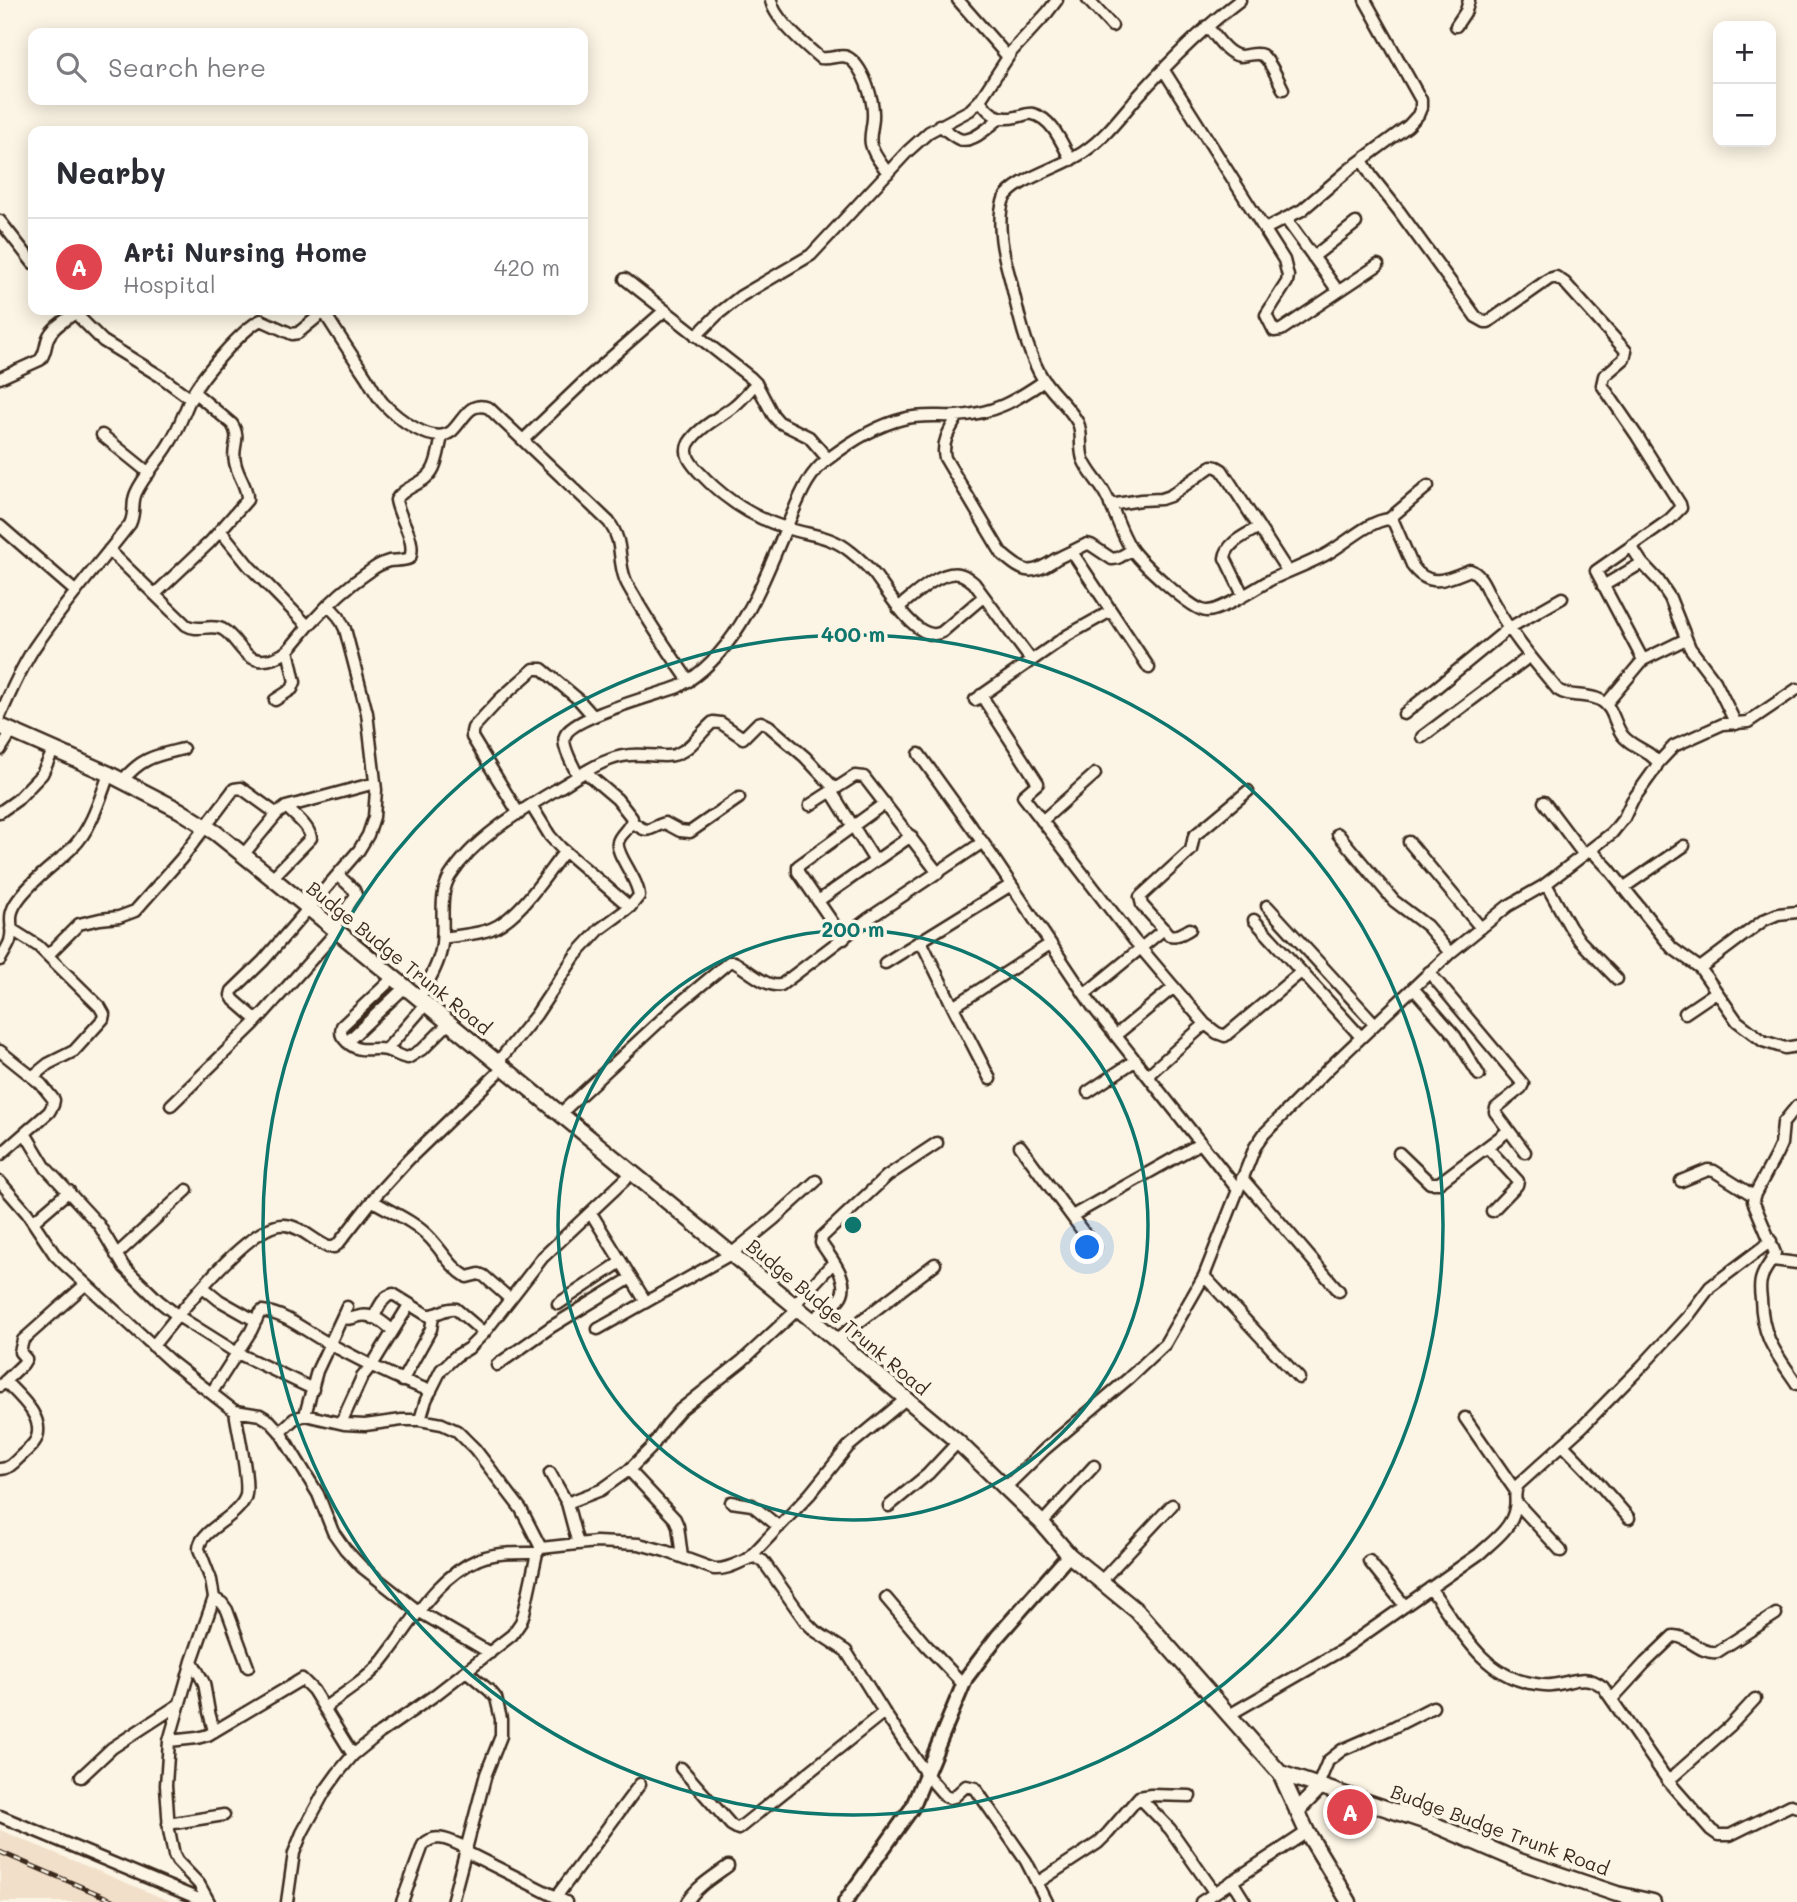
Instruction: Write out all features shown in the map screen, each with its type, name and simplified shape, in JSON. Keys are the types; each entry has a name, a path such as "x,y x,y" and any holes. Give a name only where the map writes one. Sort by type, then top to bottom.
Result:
{"main road":[{"name":"Budge Budge Trunk Road","path":"6,728 115,777 205,826 812,1320 958,1442 1042,1523 1069,1555 1137,1611 1280,1773 1433,1824 1519,1861 1617,1894 1653,1902"},
{"path":"1280,1773 1307,1832 1349,1902"},
{"path":"1297,1811 1319,1786"}],"street":[{"path":"771,0 779,18 820,58 829,60 840,56 848,58 856,65 872,96 872,148 888,173"},
{"path":"958,0 1008,57"},
{"path":"696,336 741,296 811,255 908,151 939,125 970,110 980,100 1008,57 1057,0"},
{"path":"1088,0 1112,26"},
{"path":"1240,0 1207,26 1163,69 1086,151 1016,186 1006,195 1002,210 1001,237 1018,311 1033,356 1044,381 1070,410 1079,425 1080,452 1084,463 1104,491 1132,550 1198,608 1206,611 1218,609 1325,555 1374,524 1389,519 1428,486"},
{"path":"1265,229 1301,209 1362,159 1408,126 1418,115 1422,100 1365,0"},
{"path":"1456,26 1466,11 1469,0"},
{"path":"1207,26 1233,54 1257,54 1264,57 1283,89"},
{"path":"1163,69 1284,260 1287,282 1266,315 1274,331 1281,330 1378,265"},
{"path":"980,100 988,112 999,118 1034,114 1042,119 1057,134 1071,160"},
{"path":"939,125 964,140 980,133 999,118"},
{"path":"1362,159 1372,177 1481,321 1488,322 1549,279 1556,277 1626,351 1624,359 1604,376 1602,385 1681,508 1669,520 1596,571 1643,660"},
{"path":"1286,219 1338,292"},
{"path":"1,222 28,257"},
{"path":"1313,257 1356,223"},
{"path":"625,279 756,383 779,422 809,438 828,459"},
{"path":"523,440 664,311"},
{"path":"0,378 40,360 44,356 48,338 69,315"},
{"path":"77,315 103,341 232,424 237,435 234,458 247,492 247,500 197,555 155,594"},
{"path":"0,716 33,650 130,524 134,517 134,496 177,431 192,396 227,351 254,323 261,320 292,334 298,333 320,315"},
{"path":"327,315 381,401 394,414 433,437 442,437 452,431 475,406 489,408 609,522 617,533 625,580 649,622 689,681"},
{"path":"739,798 690,832 680,831 665,823 648,831 643,830 632,822 632,818 617,799 582,774 566,748 564,737 571,728 593,716 689,681 706,667 740,625 755,599 801,494 813,472 828,459 877,428 901,419 988,412 1007,404 1044,381"},
{"path":"756,383 732,408 697,434 687,447 687,455 699,473 742,508 786,528 835,540 847,548 874,574 898,608 925,632 936,636 983,597"},
{"path":"958,416 943,449 945,458 1002,554 1014,564 1035,571 1087,544 1112,559 1132,550"},
{"path":"102,435 149,473"},
{"path":"109,550 186,625 196,629 220,628 228,633 246,654 260,660 271,659 288,650 327,605 358,579 388,561 410,558 412,551 407,529 396,500 402,492 433,471 442,437"},
{"path":"1110,505 1170,496 1212,466 1217,467 1222,470 1289,572"},
{"path":"1389,519 1394,523 1418,573 1430,580 1443,580 1470,570 1478,574 1509,628 1562,693 1589,695 1606,704 1621,734 1658,762"},
{"path":"0,526 76,592"},
{"path":"1243,595 1225,554 1235,541 1259,527"},
{"path":"220,530 249,566 308,626"},
{"path":"1631,546 1670,598 1686,639 1715,681 1736,723"},
{"path":"1072,552 1149,668"},
{"path":"1603,586 1642,563"},
{"path":"898,608 924,587 946,575 953,573 965,576 974,583 1031,660"},
{"path":"1404,714 1509,628 1562,597"},
{"path":"257,1020 234,1000 232,991 263,961 359,850 374,817 375,783 367,713 345,629 339,617 327,605"},
{"path":"1111,611 1068,635 978,697 1038,783 1023,796 1141,948 1205,1024 1217,1033 1225,1036 1301,972"},
{"path":"1606,704 1643,660 1686,639"},
{"path":"275,701 292,689 295,682 288,650"},
{"path":"1422,737 1530,656"},
{"path":"519,814 472,737 474,727 500,699 538,667 570,692 593,716"},
{"path":"1004,1489 1045,1449 1165,1344 1204,1276 1255,1147 1264,1134 1450,953 1508,906 1546,884 1612,833 1656,769 1658,762 1678,743 1716,727 1748,722 1797,689"},
{"path":"386,1050 422,1002 441,951 444,889 449,878 468,854 489,835 531,805 600,763 624,756 676,755 713,722 721,723 743,738 761,722 805,757 833,790 875,862"},
{"path":"0,750 6,728"},
{"path":"0,960 10,941 11,913 17,901 38,876 80,839 115,777 148,758 183,748"},
{"path":"0,813 42,774 54,749"},
{"path":"919,754 983,842 1085,994 1238,1190"},
{"path":"1042,821 1094,774"},
{"path":"810,804 860,775 869,782 938,873"},
{"path":"243,855 286,807 375,783"},
{"path":"48,955 79,924 119,917 135,911 181,859 230,792 237,788 248,792 277,814"},
{"path":"1190,929 1174,936 1169,935 1142,905 1140,897 1191,850 1194,836 1248,791"},
{"path":"1544,802 1587,852 1623,888 1672,948 1700,968 1737,1021 1752,1033 1777,1046 1797,1046"},
{"path":"844,939 799,872 798,866 885,803"},
{"path":"531,805 550,836 630,907"},
{"path":"272,878 311,838 308,830 286,807"},
{"path":"153,1346 237,1251 261,1233 275,1226 285,1225 318,1243 334,1247 338,1244 409,1159 500,1065 575,956 600,929 637,901 639,890 636,880 617,844 632,822"},
{"path":"1338,834 1394,901 1427,926 1450,953"},
{"path":"818,901 911,836"},
{"path":"560,1114 675,1007 730,962 734,961 767,984 774,987 781,985 868,919 983,842"},
{"path":"1409,842 1481,928"},
{"path":"1623,888 1684,846"},
{"path":"443,938 489,930 503,923 514,914 565,851"},
{"path":"171,1105 257,1020 335,930 356,895 338,875"},
{"path":"1546,884 1570,928 1617,979"},
{"path":"885,963 1011,885"},
{"path":"1267,906 1375,1024"},
{"path":"1700,968 1764,920 1778,914 1797,912"},
{"path":"1254,920 1361,1037"},
{"path":"11,929 48,955 104,1014 103,1019 74,1051 48,1064 32,1077"},
{"path":"1085,994 1164,929"},
{"path":"921,941 990,1079"},
{"path":"953,1007 1050,944"},
{"path":"1429,972 1523,1084 1496,1108 1495,1112 1525,1152"},
{"path":"347,1042 399,982"},
{"path":"399,982 342,1026 340,1033 347,1042 360,1050 382,1049 403,1058 413,1057 449,1024"},
{"path":"1116,1035 1174,987"},
{"path":"1413,988 1455,1036 1479,1075"},
{"path":"1685,1013 1716,992"},
{"path":"1147,1075 1205,1024"},
{"path":"0,1051 32,1077 54,1100 48,1112 0,1155"},
{"path":"1088,1092 1136,1060"},
{"path":"1797,1106 1783,1124 1781,1144 1753,1201 1775,1253 1760,1283 1764,1328 1768,1339 1797,1384"},
{"path":"1399,1153 1430,1183 1440,1183 1508,1131"},
{"path":"25,1133 46,1168 99,1225 116,1255 136,1279 178,1316 237,1353 313,1389"},
{"path":"812,1320 840,1298 844,1286 821,1243 822,1237 887,1176 937,1143"},
{"path":"1072,1216 1201,1143"},
{"path":"1020,1146 1096,1248"},
{"path":"1487,1147 1518,1181 1492,1211"},
{"path":"1681,1181 1708,1170 1714,1171 1754,1196"},
{"path":"420,1420 431,1391 447,1364 469,1348 484,1332 542,1257 632,1173"},
{"path":"1242,1178 1339,1291"},
{"path":"598,1329 731,1254 816,1181"},
{"path":"0,1182 12,1194 55,1255 170,1362 235,1411 260,1415 270,1421 318,1494 333,1532 362,1567 418,1611 490,1653"},
{"path":"116,1255 187,1190"},
{"path":"33,1222 69,1191"},
{"path":"373,1201 428,1235 462,1275 484,1276 510,1299"},
{"path":"591,1213 646,1302"},
{"path":"1515,1490 1582,1427 1689,1315 1710,1287 1770,1241"},
{"path":"1773,1260 1797,1263"},
{"path":"558,1304 621,1262"},
{"path":"567,1503 601,1490 629,1470 651,1448 680,1410 742,1361 796,1307 833,1263"},
{"path":"836,1340 935,1264"},
{"path":"1204,1276 1299,1378"},
{"path":"497,1365 631,1278"},
{"path":"0,1469 8,1468 37,1439 38,1424 29,1408 3,1384 26,1359 20,1352 23,1340 86,1284"},
{"path":"203,1287 219,1300 256,1321"},
{"path":"373,1318 387,1296 393,1294 427,1315 433,1316 446,1309 456,1309 484,1332"},
{"path":"341,1423 362,1377 409,1305"},
{"path":"305,1415 314,1380 347,1307"},
{"path":"212,1392 262,1311 304,1327 329,1344 371,1366 431,1391"},
{"path":"402,1381 431,1329 433,1316"},
{"path":"342,1318 373,1318 393,1331"},
{"path":"750,1558 848,1447 907,1398"},
{"path":"208,1902 200,1884 177,1861 171,1845 166,1785 169,1741 178,1705 214,1598 211,1580 199,1549 200,1539 229,1518 245,1497 245,1474 235,1411"},
{"path":"279,1432 295,1419 305,1415 365,1425 402,1420 442,1424 457,1431 475,1449 521,1509 539,1551 521,1622 512,1635 353,1755 325,1791 294,1853 287,1902"},
{"path":"1229,1714 1342,1650 1479,1554 1499,1535 1513,1516 1515,1490 1465,1418"},
{"path":"889,1506 928,1474 958,1442"},
{"path":"1563,1445 1629,1518"},
{"path":"1042,1523 1094,1466"},
{"path":"629,1470 674,1519 678,1526 682,1557"},
{"path":"550,1473 567,1503 578,1544"},
{"path":"731,1502 752,1505 779,1527"},
{"path":"1516,1502 1561,1551"},
{"path":"1101,1581 1172,1505"},
{"path":"324,1708 382,1662 418,1611 449,1578 479,1559 511,1552 539,1551 596,1542 639,1544 723,1570 755,1557 763,1562 806,1622 845,1651 926,1774 945,1796 954,1797 966,1786 975,1788 1026,1861 1045,1901"},
{"path":"845,1902 912,1808 965,1678 1069,1555"},
{"path":"1369,1561 1405,1606"},
{"path":"1430,1588 1479,1655 1495,1669 1524,1682 1543,1686 1583,1678 1598,1683 1612,1699 1668,1782 1717,1835 1730,1835 1791,1805 1797,1807"},
{"path":"214,1598 222,1602 227,1610 248,1667"},
{"path":"886,1598 963,1684"},
{"path":"1612,1699 1673,1636 1679,1636 1707,1652 1717,1652 1776,1614"},
{"path":"192,1661 204,1683 214,1731"},
{"path":"452,1902 486,1774 501,1736 501,1719 494,1694 466,1671"},
{"path":"169,1741 197,1738 214,1731 302,1679 313,1690 353,1755"},
{"path":"1668,1782 1730,1726 1755,1699"},
{"path":"81,1777 112,1748 178,1705"},
{"path":"1319,1786 1328,1761 1342,1750 1433,1707"},
{"path":"681,1768 731,1825 738,1829 884,1712"},
{"path":"402,1902 423,1845 429,1839 438,1837 560,1900 640,1784"},
{"path":"1037,1883 1098,1843 1139,1797 1190,1796"},
{"path":"1139,1797 1170,1829 1214,1893"},
{"path":"168,1824 225,1815"},
{"path":"0,1816 208,1902"},
{"path":"1201,1902 1307,1832"},
{"path":"687,1902 705,1882 727,1867"},
{"path":"1232,1881 1245,1902"}],"shaded area":[{"path":"0,1830 172,1902 0,1902"}],"railway":[{"path":"0,1852 117,1902"}],"place":[{"name":"Arti Nursing Home","path":"1350,1812"}]}
